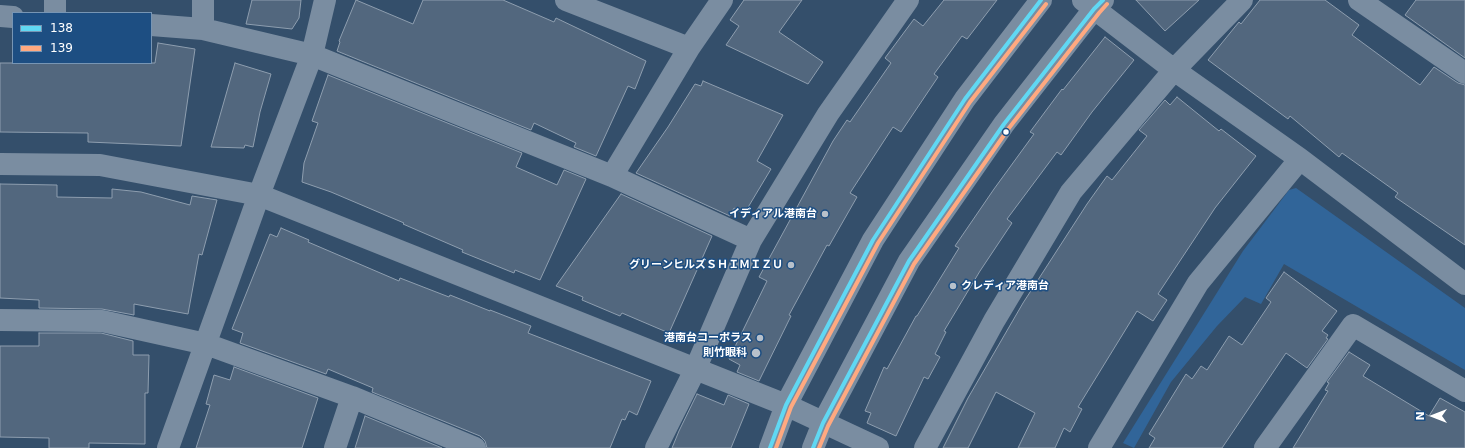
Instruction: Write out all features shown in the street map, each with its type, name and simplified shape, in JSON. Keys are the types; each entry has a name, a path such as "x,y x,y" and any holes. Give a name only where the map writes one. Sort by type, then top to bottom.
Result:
{"street":[{"path":"55,0 55,12"},
{"path":"203,0 203,29"},
{"path":"168,448 259,195 312,55 325,0"},
{"path":"566,0 689,48"},
{"path":"612,176 689,48 722,0"},
{"path":"656,448 695,370 751,240 828,114 908,0"},
{"path":"770,448 786,406 873,240 965,99 1041,0"},
{"path":"924,448 994,321 1071,192 1174,70 1242,0"},
{"path":"1360,0 1465,73"},
{"path":"814,448 823,423 909,261 1004,124 1094,3 1174,70 1300,158 1465,284"},
{"path":"0,16 12,16"},
{"path":"152,25 203,29 312,55 612,176 751,240"},
{"path":"1099,448 1198,283 1300,158"},
{"path":"0,164 100,165 259,195 786,406 878,448"},
{"path":"0,320 102,321 206,344 352,397 475,448"},
{"path":"1270,446 1354,325 1465,391"},
{"path":"335,448 352,397"}],"shaded area":[{"path":"1296,188 1465,308 1465,370 1284,264 1261,304 1245,297 1217,326 1171,382 1134,448 1123,443 1243,251 1289,190"}],"building":[{"path":"252,0 301,0 299,18 292,29 246,24"},
{"path":"356,0 413,24 423,0 503,0 554,22 556,18 646,61 635,89 628,86 596,156 574,147 576,143 534,123 531,130 337,51 339,41"},
{"path":"744,0 802,0 779,32 823,62 808,84 726,45 739,26 730,20"},
{"path":"944,0 997,0 967,39 962,36 934,74 938,77 901,132 893,127 850,193 857,197 829,246 827,245 789,315 791,316 759,381 737,372 740,365 729,359 767,281 759,277 833,141 847,120 850,122 891,63 885,58 914,19 923,26"},
{"path":"1136,0 1199,0 1165,31"},
{"path":"1260,0 1325,0 1359,25 1352,35 1420,85 1434,67 1458,83 1465,85 1465,245 1395,197 1398,193 1342,153 1339,157 1290,116 1288,119 1208,60 1239,22 1241,24"},
{"path":"1416,0 1465,0 1465,58 1405,15"},
{"path":"1105,37 1134,60 1092,112 1061,155 1057,152 1007,219 1012,223 980,271 944,331 946,332 935,354 940,357 928,379 924,377 896,436 867,423 871,413 865,411 884,367 887,369 916,316 959,248 955,246 1034,134 1030,132 1062,89 1063,90"},
{"path":"158,43 195,49 181,146 88,142 88,133 0,132 0,63 155,63"},
{"path":"235,63 271,74 260,112 253,147 245,145 244,148 211,147"},
{"path":"328,75 522,153 516,167 557,185 564,170 586,179 540,280 515,270 514,273 462,252 463,250 403,224 404,223 331,192 302,182 304,163 318,123 312,121"},
{"path":"703,81 783,115 757,161 771,169 744,214 734,208 730,216 636,173 668,127 695,84 701,86"},
{"path":"1177,97 1219,131 1221,129 1256,156 1215,208 1158,294 1167,300 1153,321 1137,311 1078,407 1082,409 1070,432 1064,428 1055,448 1018,448 1035,413 996,392 968,448 943,448 968,398 1023,303 1087,204 1107,176 1112,180 1147,136 1139,130 1165,100 1170,105"},
{"path":"0,184 57,185 57,197 112,198 112,189 141,192 190,205 192,196 217,200 202,255 199,254 188,314 134,304 134,315 102,309 39,308 39,300 0,298"},
{"path":"621,194 712,236 669,333 622,313 620,316 582,300 583,297 556,286"},
{"path":"281,228 309,240 308,242 399,281 400,278 449,297 450,295 531,326 528,333 651,381 637,415 629,411 625,420 622,419 610,448 487,448 485,441 480,436 372,392 373,388 328,369 326,374 240,343 243,333 232,329 270,234 277,237"},
{"path":"1284,272 1337,311 1322,331 1328,335 1326,338 1328,339 1307,368 1286,353 1222,448 1149,448 1155,438 1149,434 1186,374 1192,379 1201,366 1207,370 1229,336 1242,345 1271,302 1266,298"},
{"path":"39,333 101,333 133,341 133,355 149,355 148,393 145,393 145,444 89,443 89,448 49,448 49,438 0,437 0,346 39,346"},
{"path":"1349,352 1370,365 1363,376 1429,416 1440,398 1465,412 1465,448 1293,448 1328,391 1325,390 1329,383 1327,382"},
{"path":"234,367 318,398 302,448 196,448 210,405 206,404 214,375 230,380"},
{"path":"697,394 724,405 728,395 749,404 731,448 672,448"},
{"path":"365,416 442,448 355,448"}],"transit line":[{"name":"138","path":"770,448 786,405 873,240 965,99 1041,0"},
{"name":"138","path":"813,448 823,423 909,261 1004,124 1094,9 1103,0"},
{"name":"139","path":"776,448 791,407 878,243 970,102 1046,4"},
{"name":"139","path":"819,448 828,426 914,264 1009,128 1107,4"}],"place":[{"name":"イディアル港南台","path":"825,214"},
{"name":"グリーンヒルズＳＨＩＭＩＺＵ","path":"791,265"},
{"name":"クレディア港南台","path":"953,286"},
{"name":"港南台コーポラス","path":"760,338"},
{"name":"則竹眼科","path":"756,353"}]}
